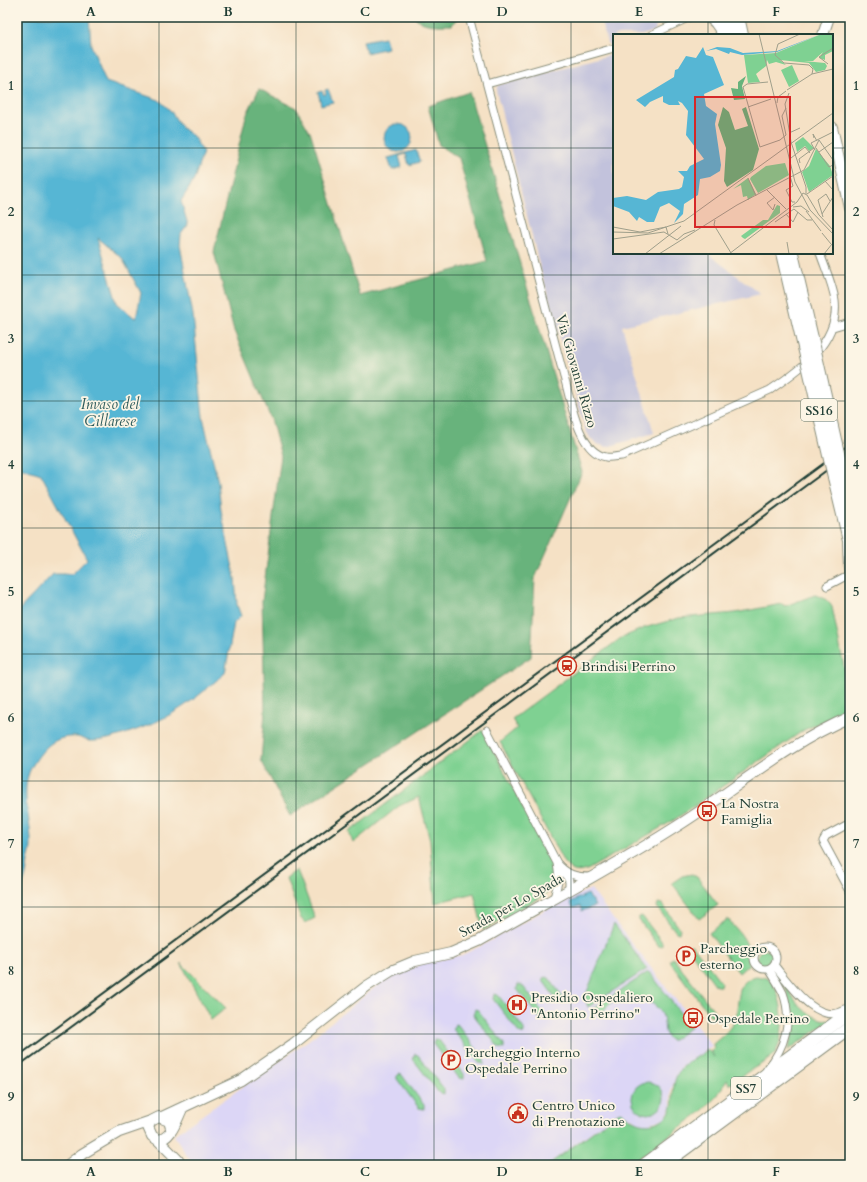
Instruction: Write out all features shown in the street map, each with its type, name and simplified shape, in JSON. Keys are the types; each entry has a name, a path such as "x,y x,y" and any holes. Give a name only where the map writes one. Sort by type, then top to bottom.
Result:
{"highway":[{"path":"710,17 716,22 724,34"},
{"path":"728,17 732,34"},
{"path":"738,17 742,34"},
{"path":"746,34 747,17"},
{"name":"SS16","path":"782,254 807,340 839,476 849,541"},
{"name":"SS16","path":"792,254 807,340"},
{"name":"SS16","path":"839,476 850,510"},
{"path":"849,541 849,572"},
{"name":"SS7","path":"644,1165 850,1012"},
{"name":"SS7","path":"663,1165 850,1026"}],"street":[{"name":"Via Giovanni Rizzo","path":"469,17 564,377 581,434 590,450 606,458 622,456 770,390 787,378 817,352 827,339 833,327 836,314 835,298 820,254"},
{"path":"653,34 690,17"},
{"path":"823,34 829,17"},
{"path":"487,84 613,48"},
{"path":"833,137 835,154 850,208"},
{"path":"833,327 850,322"},
{"path":"827,586 849,572"},
{"name":"Strada per Lo Spada","path":"162,1117 224,1089 252,1073 293,1044 367,986 390,971 465,948 671,830 782,753 809,737 850,717"},
{"path":"487,730 557,863 569,881 569,889"},
{"path":"849,890 823,842 826,836 850,823"},
{"path":"554,898 559,878 557,863"},
{"path":"564,872 579,876 591,876"},
{"path":"559,878 569,889"},
{"path":"759,1079 780,1053 786,1034 787,1020 783,994 772,967 804,1000 815,1009 828,1014 839,1014 850,1006"},
{"path":"166,1135 183,1107"},
{"path":"68,1165 82,1154 119,1132 151,1121 156,1117 162,1117 169,1121 166,1135 179,1162"},
{"path":"149,1133 148,1127 151,1121"},
{"path":"128,1129 166,1135"}],"shaded area":[{"path":"599,17 676,17 656,25 655,31 645,34 613,34 613,45 609,46"},
{"path":"613,54 613,254 710,254 761,294 622,326 654,433 607,447 597,444 591,439 586,431 540,268 496,90 498,85"},
{"name":"Presidio Ospedaliero \"Antonio Perrino\"","path":"591,889 712,1046 682,1067 677,1074 671,1090 671,1108 665,1118 647,1124 638,1122 622,1112 618,1112 547,1165 193,1165 174,1135 309,1040 383,981 423,963 462,955 483,945 550,907"}],"green space":[{"path":"415,17 458,17 452,25 432,25 422,22"},
{"path":"259,89 296,108 311,134 360,296 487,261 459,158 439,145 428,106 469,92 582,472 535,578 531,657 290,816 261,760 265,712 262,601 281,456 271,419 234,331 214,252 246,116"},
{"path":"815,595 825,599 832,607 850,697 850,709 804,730 674,820 589,869 578,872 567,866 564,863 500,742 517,728 512,719 621,638 644,628 679,618 735,613 782,604 785,606"},
{"path":"483,730 551,863 553,876 552,884 545,895 483,930 474,893 435,903 430,841 419,797 399,806 353,843 349,832"},
{"path":"297,870 315,918 305,923 300,917 286,878"},
{"path":"692,874 698,878 718,905 699,919 672,883 682,876"},
{"path":"658,903 662,904 680,929 679,933 676,932 657,907"},
{"path":"642,916 662,942 662,946 658,946 639,920 639,917"},
{"path":"728,919 737,929 749,951 748,965 739,973 709,933"},
{"path":"614,924 647,969 588,1007 585,997"},
{"path":"690,945 693,946 721,982 720,986 716,986 689,949"},
{"path":"765,950 771,952 773,958 771,964 765,966 759,964 757,958 759,952"},
{"path":"673,958 715,1012 714,1016 710,1015 671,963 670,960"},
{"path":"181,963 226,1008 211,1020"},
{"path":"648,972 691,1027 673,1040 670,1040 666,1035 662,1014 653,1004 641,998 628,997 613,1001 602,1013 593,1009"},
{"path":"756,976 767,978 772,983 779,998 781,1008 782,1029 780,1039 778,1047 770,1058 745,1074 737,1082 729,1084 727,1080 717,1096 702,1111 630,1165 548,1165 618,1113 621,1112 637,1122 648,1124 658,1122 667,1116 672,1106 674,1083 679,1071 686,1064 708,1050 714,1057 711,1051 714,1048 713,1044 733,1023 736,1016 739,995 744,983 748,979"},
{"path":"546,977 549,978 564,999 564,1003 559,1003 544,982 543,979"},
{"path":"518,984 522,985 544,1014 543,1018 539,1018 517,989"},
{"path":"785,985 798,1004 808,1013 830,1021 788,1050 792,1033 792,1017"},
{"path":"494,994 498,995 524,1029 524,1034 519,1033 493,999"},
{"path":"475,1009 478,1010 504,1044 504,1049 499,1048 473,1014"},
{"path":"455,1024 458,1025 484,1059 484,1064 479,1063 453,1029"},
{"path":"435,1039 439,1040 464,1074 464,1079 459,1078 433,1044"},
{"path":"415,1054 418,1055 444,1089 444,1094 439,1093 413,1059"},
{"path":"399,1074 402,1075 424,1105 424,1109 419,1108 397,1079"},
{"path":"648,1082 654,1083 661,1089 664,1098 663,1104 657,1111 648,1114 642,1113 635,1107 632,1098 633,1092 639,1085"}],"water":[{"name":"Invaso del Cillarese","path":"17,17 89,17 91,45 106,82 159,100 170,110 182,128 193,136 203,152 194,180 181,201 188,225 181,234 180,245 193,315 203,417 218,482 221,510 235,578 237,605 241,616 234,623 225,673 175,712 152,724 108,739 89,741 78,737 63,738 52,743 42,751 29,773 26,783 26,803 31,835 31,848 25,878 17,894 17,612 53,574 72,574 87,559 41,474 22,468 17,462","holes":["98,238 122,258 141,293 136,319 117,303"]},
{"path":"385,37 388,48 366,53 363,41"},
{"path":"328,89 333,102 321,105 318,92 322,91 324,95 326,94 325,90"},
{"path":"398,124 408,128 412,138 408,148 398,152 388,148 384,138 388,128"},
{"path":"416,150 420,162 409,165 406,154 399,156 402,167 392,170 388,158"},
{"path":"588,894 595,906 582,911 580,906 573,908 570,902"}],"railway":[{"path":"17,1057 850,444"},
{"path":"17,1067 850,453"}],"place":[{"name":"Brindisi Perrino","path":"567,666"},
{"name":"La Nostra Famiglia","path":"707,811"},
{"name":"Parcheggio esterno","path":"686,956"},
{"name":"Presidio Ospedaliero \"Antonio Perrino\"","path":"517,1005"},
{"name":"Ospedale Perrino","path":"693,1018"},
{"name":"Parcheggio Interno Ospedale Perrino","path":"451,1060"},
{"name":"Centro Unico di Prenotazione","path":"518,1113"}]}
